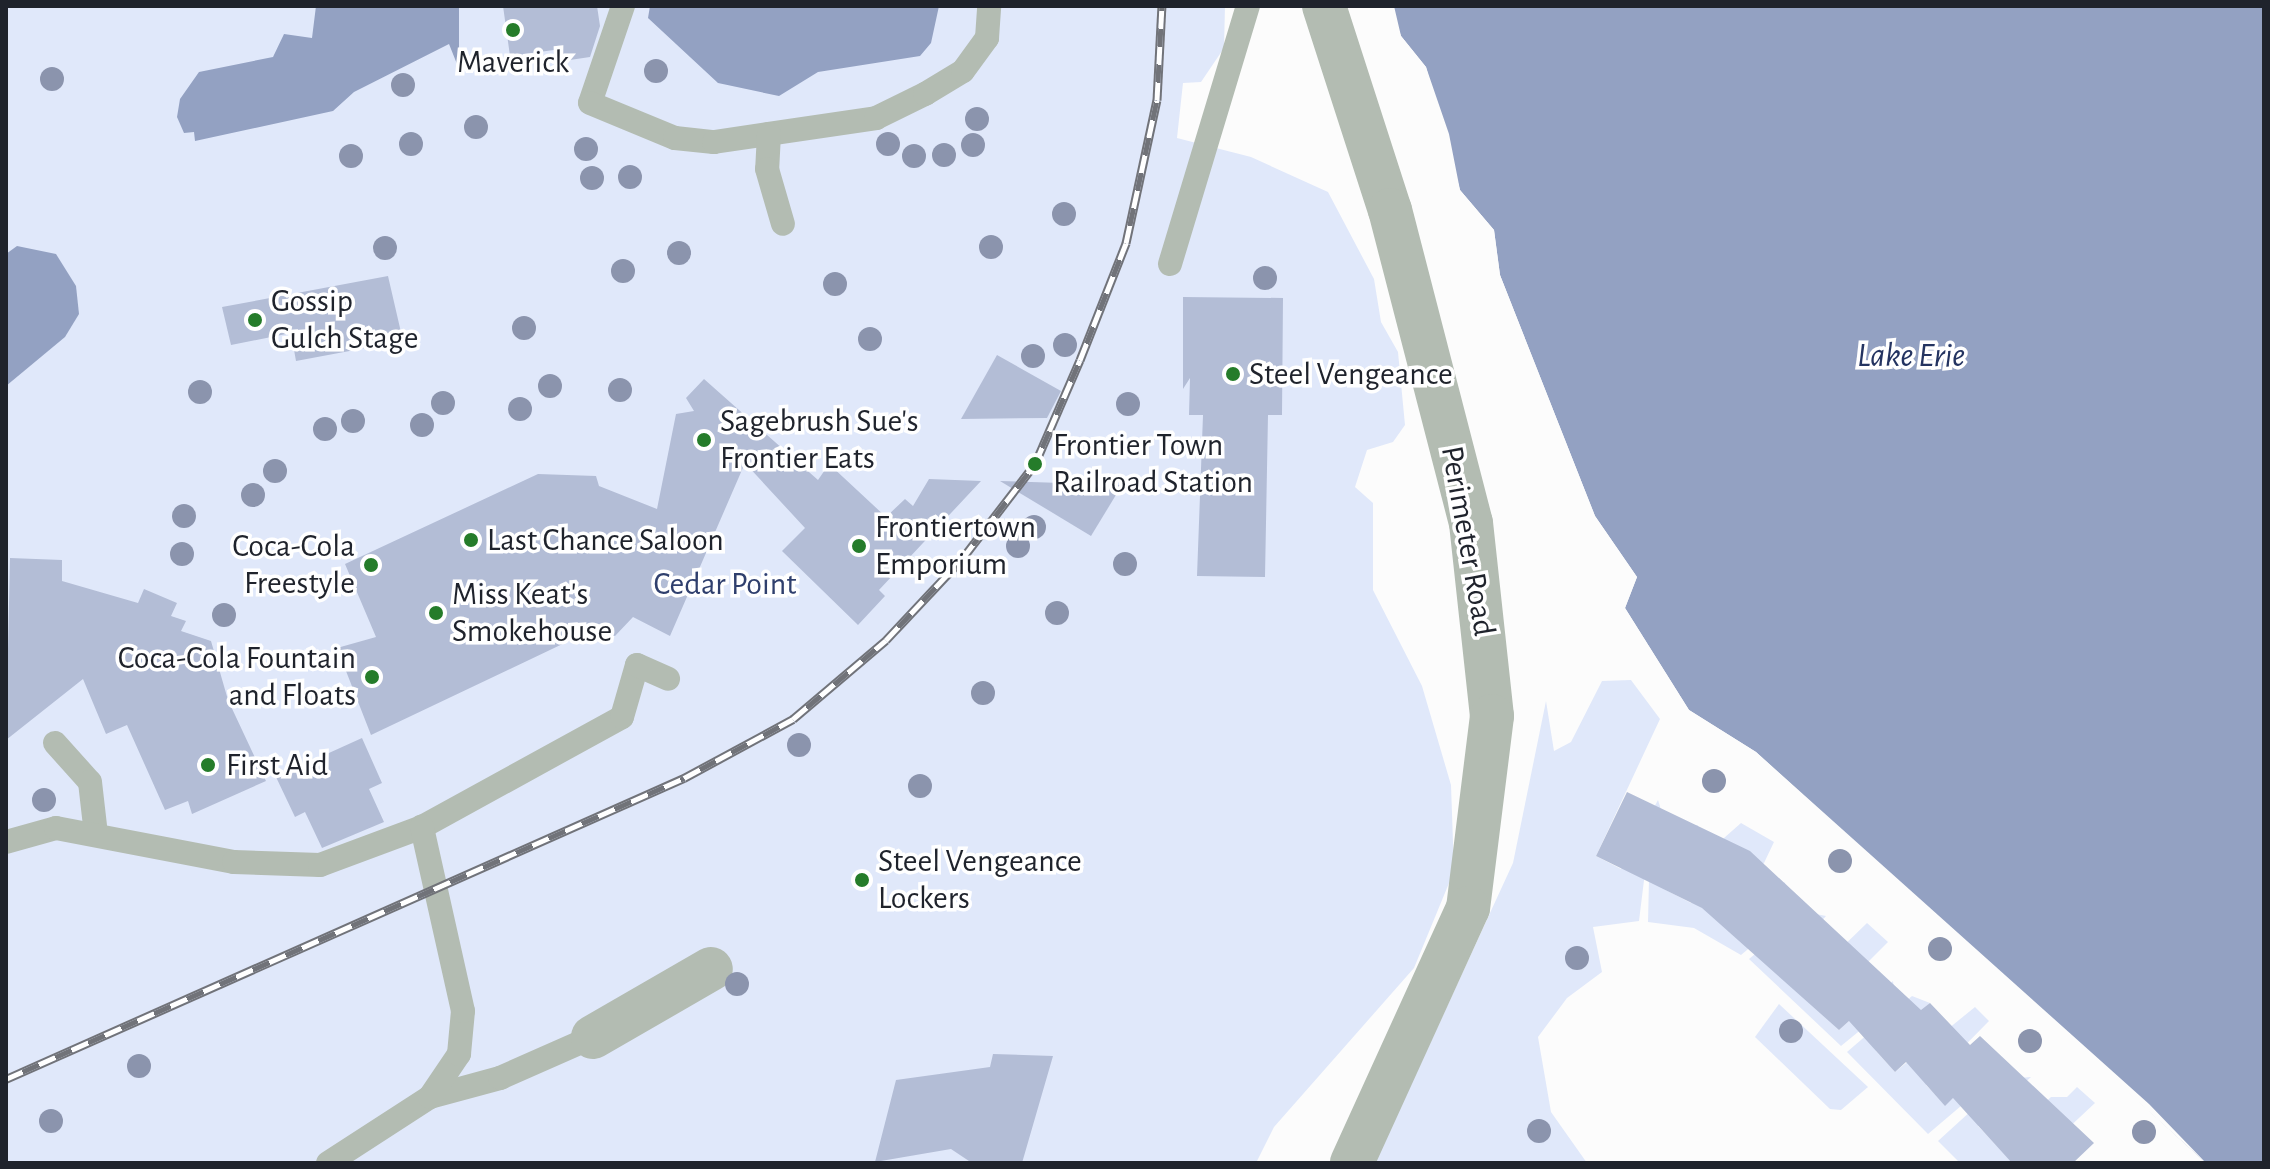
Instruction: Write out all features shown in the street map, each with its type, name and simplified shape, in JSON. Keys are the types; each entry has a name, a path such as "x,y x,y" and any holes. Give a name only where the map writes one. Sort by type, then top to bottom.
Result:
{"street":[{"name":"Perimeter Road","path":"1324,6 1390,210 1471,523 1485,598 1492,716 1468,908 1352,1163"},
{"path":"593,1037 711,969"}],"lane":[{"path":"623,6 590,103 675,138 769,134 876,118 963,71 979,49 989,6"},
{"path":"1170,264 1248,6"},
{"path":"769,134 767,169 783,224"},
{"path":"6,842 56,828 234,862 320,865 422,827 622,717 637,665 668,679"},
{"path":"55,743 90,782 96,835"},
{"path":"422,827 463,1011 459,1054 430,1097"},
{"path":"328,1163 430,1097 500,1078 593,1037"}],"green space":[{"name":"Cedar Point","path":"6,6 1225,6 1224,48 1201,82 1183,83 1177,138 1251,157 1328,192 1374,279 1381,322 1398,352 1405,425 1393,442 1367,450 1355,487 1373,503 1373,590 1422,686 1451,785 1454,871 1414,968 1274,1127 1256,1163 6,1163"},
{"path":"1631,680 1660,719 1596,856 1621,869 1658,800 1663,816 1646,864 1639,921 1593,927 1602,972 1567,998 1538,1037 1551,1112 1587,1163 1375,1163 1513,863 1546,701 1554,751 1571,742 1602,681"},
{"path":"1741,823 1774,842 1764,863 1711,915 1736,936 1785,882 1787,905 1760,939 1741,955 1694,928 1648,922 1649,879 1684,827 1698,825 1666,890 1691,903 1724,838"},
{"path":"1806,912 1826,916 1778,970 1799,989 1867,923 1888,942 1821,1009 1839,1030 1893,981 1895,997 1885,1010 1841,1046 1749,959"},
{"path":"1912,996 1930,1003 1876,1051 1895,1072 1975,1007 1989,1021 1926,1085 1945,1105 1999,1056 1968,1100 1928,1134 1847,1052"},
{"path":"1779,1004 1868,1087 1841,1110 1830,1109 1755,1037"},
{"path":"2031,1077 1978,1126 1997,1146 2051,1097 2067,1097 2077,1087 2095,1103 2031,1163 1960,1163 1938,1141 2006,1079"}],"water":[{"path":"316,6 459,6 459,69 449,44 354,92 333,111 195,141 194,132 184,133 177,117 180,99 199,72 273,57 284,34 312,38"},
{"path":"650,6 939,6 931,43 920,56 818,72 779,96 718,83 648,18"},
{"name":"Lake Erie","path":"1394,6 2264,6 2264,1163 2206,1163 1756,752 1689,710 1625,608 1637,577 1595,516 1500,275 1494,230 1460,190 1426,67 1401,36"},
{"path":"17,246 56,254 76,286 79,314 65,337 6,386 6,254"}],"pier":[{"path":"1390,6 1401,36 1426,67 1449,134 1460,190 1494,230 1500,275 1595,516 1637,577 1625,608 1689,710 1756,752 2149,1104 2206,1163 1754,756 1686,712 1621,609 1632,578 1591,518 1496,276 1491,232 1456,192 1423,69 1397,38"}],"building":[{"path":"503,6 597,6 600,26 590,57 563,61 561,49 510,56"},
{"path":"388,276 403,341 296,361 291,333 231,345 222,307"},
{"path":"1183,297 1283,298 1282,415 1268,415 1265,577 1197,576 1203,415 1189,415 1190,378 1183,389"},
{"path":"997,355 1061,391 1047,418 961,419"},
{"path":"704,379 818,480 829,464 886,517 905,499 913,506 929,479 981,481 879,590 885,596 858,625 782,551 805,528 745,463 670,636 633,617 615,636 594,629 371,735 337,648 376,637 345,564 538,474 596,476 599,486 657,509 676,414 694,411 686,398"},
{"path":"1000,481 1122,485 1091,536"},
{"path":"10,558 62,560 62,581 138,603 144,589 177,603 171,616 186,621 181,631 211,641 228,700 266,781 192,814 188,801 165,810 127,725 106,734 83,679 6,740"},
{"path":"362,738 382,783 369,789 384,822 322,848 305,812 295,817 276,777"},
{"path":"1627,792 1750,851 1921,1010 1930,1003 1970,1045 1980,1036 2094,1143 2073,1163 2012,1163 1953,1098 1945,1106 1906,1062 1895,1072 1849,1021 1839,1030 1702,908 1596,856"},
{"path":"993,1054 1053,1056 1022,1163 972,1163 951,1149 875,1162 896,1080 990,1067"}],"railway":[{"path":"6,1079 684,778 793,719 886,640 962,559 1035,464 1126,243 1157,100 1162,6"}],"place":[{"name":"Maverick","path":"513,30"},
{"name":"Gossip Gulch Stage","path":"255,320"},
{"name":"Steel Vengeance","path":"1233,374"},
{"name":"Sagebrush Sue's Frontier Eats","path":"704,440"},
{"name":"Frontier Town Railroad Station","path":"1035,464"},
{"name":"Last Chance Saloon","path":"471,540"},
{"name":"Frontiertown Emporium","path":"859,546"},
{"name":"Coca-Cola Freestyle","path":"371,565"},
{"name":"Miss Keat's Smokehouse","path":"436,613"},
{"name":"Coca-Cola Fountain and Floats","path":"372,677"},
{"name":"First Aid","path":"208,765"},
{"name":"Steel Vengeance Lockers","path":"862,880"}]}
